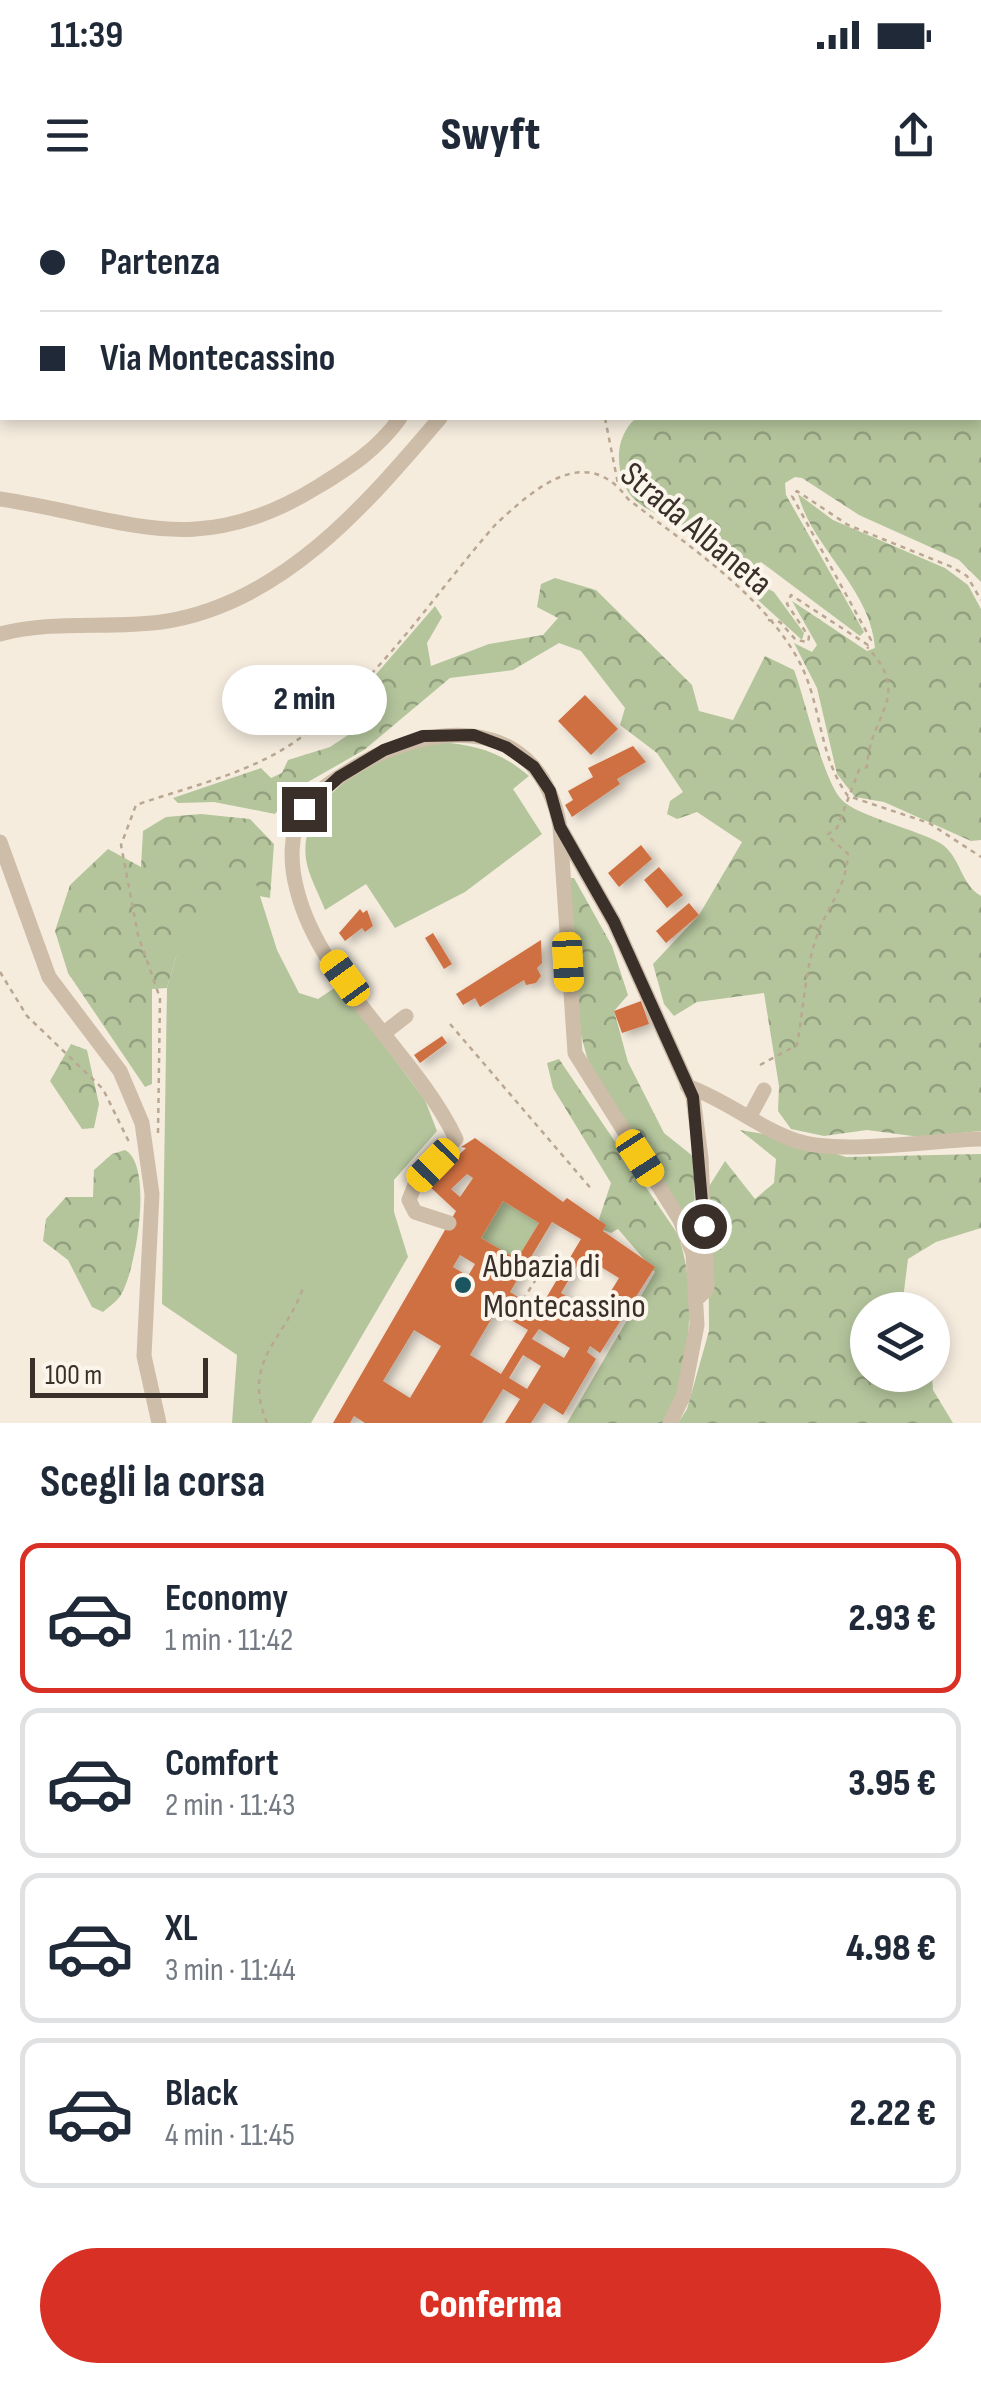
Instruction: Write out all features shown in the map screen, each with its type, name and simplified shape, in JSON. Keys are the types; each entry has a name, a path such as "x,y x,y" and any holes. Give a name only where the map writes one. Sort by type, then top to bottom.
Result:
{"street":[{"path":"0,499 150,530 228,526 302,496 357,462 398,420"},
{"path":"0,634 160,622 225,605 294,565 329,536 438,420"},
{"path":"449,1223 415,1212 409,1200 416,1182 456,1140 412,1068 325,951 296,889 291,849 304,809 339,777 384,750 423,736 462,733 506,747 534,767 550,791 560,827 575,1053 685,1229 694,1254 697,1300 683,1397 670,1423"},
{"path":"560,827 614,922 688,1086 702,1158 707,1290 697,1300"},
{"path":"0,842 48,977 120,1071 132,1092 147,1145 152,1194 144,1356 159,1423"},
{"path":"384,1033 406,1016"},
{"path":"688,1086 727,1100 797,1141 831,1147 981,1139"},
{"path":"750,1116 764,1090"}],"path":[{"path":"605,420 620,487"},
{"name":"Strada Albaneta","path":"147,1145 158,1142 160,998 138,934 121,845 136,805 246,767 290,744 340,707 496,524 565,472 584,473 620,487 628,499 735,585 766,620 802,668 830,766 848,796"},
{"path":"865,645 869,644 870,634 792,496 794,492 803,491 848,525 968,576 981,600"},
{"path":"760,1066 797,1045 803,990 819,930 847,876 848,854 827,836 837,828 848,796 858,782 859,770 867,767 868,747 891,697 882,662 865,645 791,595 787,604 809,637 808,642 796,640 780,622 766,620"},
{"path":"848,796 928,823 981,857"},
{"path":"0,972 27,1016 102,1089 133,1151 147,1145"},
{"path":"450,1024 594,1191"},
{"path":"522,1300 543,1268"},
{"path":"267,1423 259,1404 261,1362 302,1288"}],"green space":[{"path":"634,420 981,420 981,582 959,560 859,515 795,477 785,483 786,495 864,632 860,636 761,562 741,573 729,567 702,538 636,501 621,477 619,458"},
{"path":"798,494 833,520 945,568 968,585 981,609 981,840 971,841 884,802 855,797 837,774 817,688 794,643 812,652 817,645 792,601 867,651 875,648 863,607 815,533"},
{"path":"555,578 596,590 692,685 699,711 733,720 765,656 794,670 822,759 842,800 940,843 952,855 981,896 981,1131 920,1137 867,1130 824,1136 791,1129 778,1111 779,1086 764,993 697,1002 674,1016 664,1004 653,964 699,915 742,842 697,812 677,819 667,814 670,801 683,792 657,753 620,725 625,708 581,651 559,643 513,670 450,678 364,750 292,791 275,814 214,802 178,803 173,798 261,768 271,778 282,773 288,760 330,747 354,731 352,702 435,606 442,617 427,643 431,666 489,644 543,635 558,618 537,607 541,584"},
{"path":"763,586 774,592 804,633 802,640 758,600 756,590"},
{"path":"440,742 488,751 529,776 513,789 542,834 465,892 395,928 366,884 325,910 306,859 307,835 316,814 330,795 372,765 395,754"},
{"path":"201,814 250,819 274,844 270,898 244,893 176,957 167,988 152,989 152,1084 145,1087 68,973 55,931 70,885 108,849 141,867 143,831 166,817"},
{"path":"254,877 277,950 299,993 318,999 339,985 425,1100 437,1131 394,1180 394,1212 408,1257 311,1423 232,1423 237,1355 162,1304 167,988 176,957 239,882"},
{"path":"568,878 574,878 612,946 628,995 614,1011 628,1062 664,1133 694,1157 695,1225 685,1221 591,1072 581,1035"},
{"path":"71,1044 87,1050 99,1104 94,1128 82,1129 50,1081"},
{"path":"559,1059 677,1233 683,1253 689,1329 681,1381 665,1423 567,1423 655,1272 618,1229 611,1233 604,1230 599,1219 611,1183 553,1088 547,1063"},
{"path":"740,1130 783,1137 846,1157 981,1154 981,1228 936,1242 908,1259 904,1292 850,1292 850,1392 934,1392 953,1423 678,1423 687,1409 709,1331 708,1188 725,1161 755,1199 774,1183 776,1159"},
{"path":"125,1150 139,1175 137,1242 121,1295 103,1312 92,1307 68,1260 43,1241 46,1219 66,1197 93,1197 94,1170 112,1154"},
{"path":"503,1201 539,1223 517,1259 481,1238"}],"building":[{"path":"585,695 618,729 591,755 558,721"},
{"path":"633,746 646,762 617,779 620,784 572,817 565,805 573,800 568,791 593,777 588,768"},
{"path":"641,845 652,859 619,887 608,873"},
{"path":"659,867 683,895 667,908 644,880"},
{"path":"689,903 699,915 666,943 656,931"},
{"path":"360,909 363,913 367,910 373,926 365,932 362,928 345,941 339,933"},
{"path":"433,933 452,964 444,969 425,938"},
{"path":"541,940 542,963 537,968 541,976 536,983 526,985 524,980 480,1007 475,998 463,1005 456,994"},
{"path":"641,1001 649,1024 622,1033 614,1011"},
{"path":"442,1036 447,1043 420,1063 414,1055"},
{"name":"Abbazia di Montecassino","path":"475,1138 563,1202 567,1198 606,1225 603,1231 655,1267 600,1353 590,1346 587,1352 596,1359 563,1415 544,1403 531,1423 505,1423 520,1399 503,1389 482,1423 365,1423 354,1416 350,1423 333,1423 456,1211 428,1185 466,1148 461,1147","holes":["467,1174 473,1178 460,1197 451,1189","503,1201 539,1223 517,1259 481,1238","552,1222 581,1239 539,1310 510,1292","460,1255 475,1264 468,1276 453,1267","583,1256 619,1278 597,1314 561,1293","496,1311 528,1330 501,1374 470,1355","539,1329 570,1348 564,1358 532,1339","414,1330 441,1346 410,1398 383,1381","523,1355 541,1366 527,1389 509,1378"]}],"place":[{"name":"Abbazia di Montecassino","path":"463,1285"}],"route":[{"path":"304,809 339,777 384,750 423,736 474,735 521,755 534,767 550,791 560,827 614,922 693,1097 702,1158 704,1226"}]}
